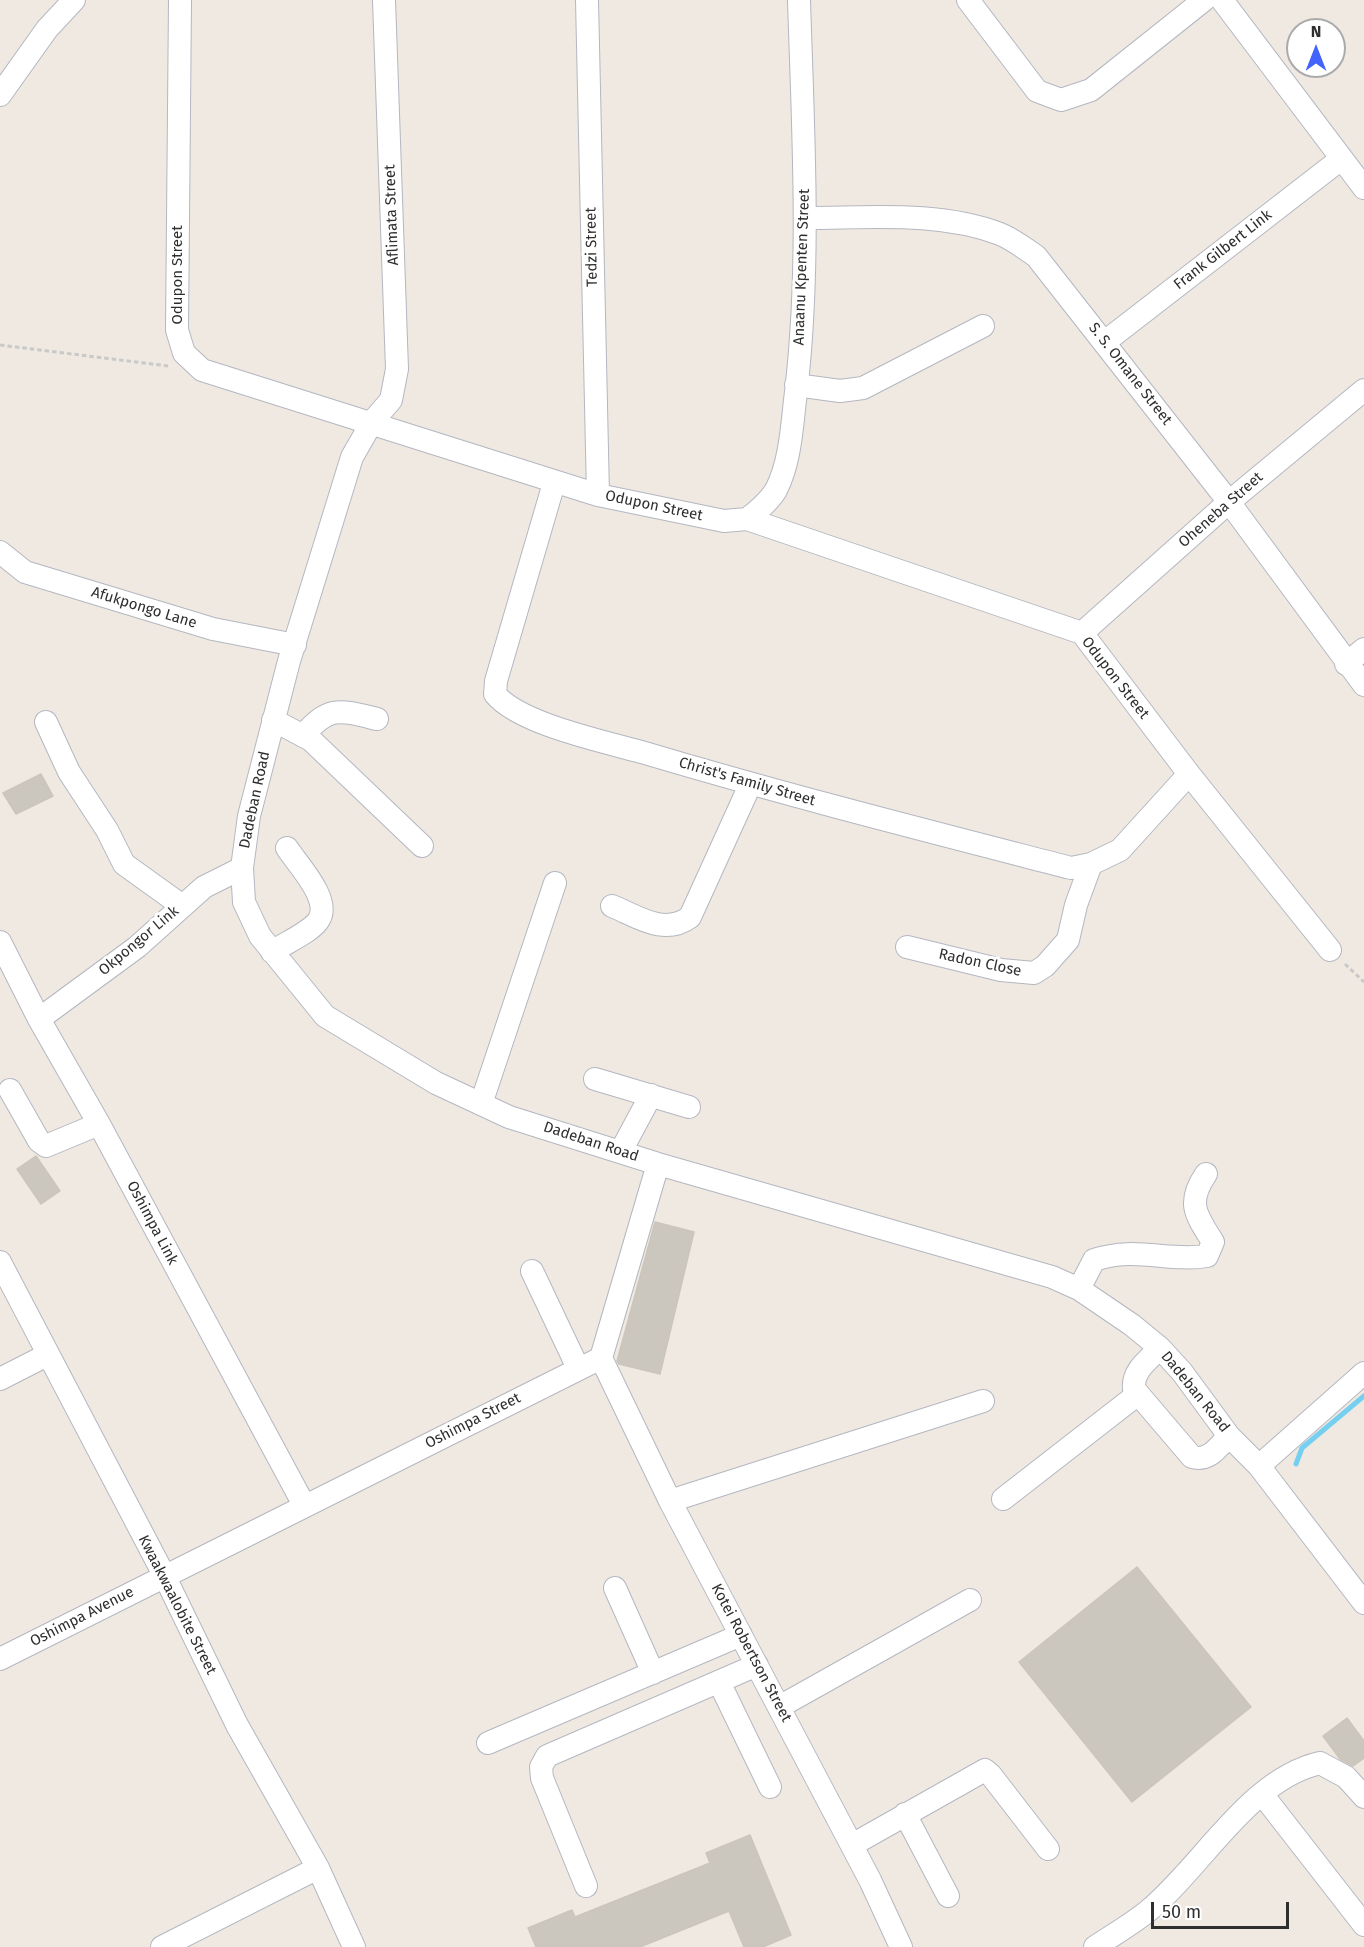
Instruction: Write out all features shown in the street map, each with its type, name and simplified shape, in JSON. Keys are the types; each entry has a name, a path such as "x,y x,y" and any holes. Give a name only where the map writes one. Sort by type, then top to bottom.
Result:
{"street":[{"path":"0,95 47,29 74,0"},
{"name":"Odupon Street","path":"180,0 177,330 184,353 202,370 372,422 554,483 598,495 724,521 747,519 1082,633 1189,774 1330,950"},
{"name":"Aflimata Street","path":"372,422 391,400 397,369 384,0"},
{"name":"Tedzi Street","path":"586,0 598,495"},
{"name":"Anaanu Kpenten Street","path":"747,519 775,492 781,477 791,435 801,347 806,218 799,0"},
{"path":"968,0 1037,91 1061,100 1090,90 1204,0"},
{"path":"1222,0 1364,188"},
{"name":"Frank Gilbert Link","path":"1106,341 1341,159"},
{"name":"S. S. Omane Street","path":"806,218 920,219 961,222 1003,235 1036,256 1106,341 1228,502 1346,664 1364,685"},
{"path":"796,385 840,391 862,388 983,326"},
{"name":"Oheneba Street","path":"1082,633 1228,502 1364,390"},
{"name":"Dadeban Road","path":"372,422 352,457 273,720 249,816 242,868 244,902 260,936 325,1016 436,1083 509,1117 658,1164 1052,1277 1078,1289 1132,1325 1160,1348 1182,1372 1229,1436 1259,1466 1364,1603"},
{"name":"Christ's Family Street","path":"554,483 496,681 495,694 504,705 550,726 750,784 1071,868 1091,864 1120,850 1189,774"},
{"name":"Afukpongo Lane","path":"0,552 25,572 213,629 296,645"},
{"path":"1346,664 1364,649"},
{"path":"303,736 318,718 332,712 344,711 377,719"},
{"path":"273,720 311,740 422,846"},
{"path":"46,722 69,772 107,830 124,864 181,906"},
{"path":"612,906 667,928 680,924 690,917 750,784"},
{"path":"272,952 318,922 323,911 321,897 287,848"},
{"name":"Radon Close","path":"907,947 1000,970 1034,973 1045,966 1068,940 1076,905 1091,864"},
{"name":"Okpongor Link","path":"39,1019 137,947 204,887 242,868"},
{"path":"481,1104 555,884"},
{"name":"Oshimpa Link","path":"0,942 39,1019 99,1124 304,1505"},
{"path":"595,1079 689,1107"},
{"path":"10,1090 39,1141 46,1146 99,1124"},
{"path":"621,1151 651,1095"},
{"path":"601,1358 658,1164"},
{"path":"1078,1289 1094,1260 1110,1255 1156,1254 1193,1259 1207,1256 1213,1242 1195,1213 1198,1186 1206,1174"},
{"name":"Kwaakwaalobite Street","path":"0,1262 164,1575 237,1725 318,1868 354,1947"},
{"path":"532,1271 578,1368"},
{"path":"1160,1348 1137,1372 1133,1381 1138,1394 1192,1457 1200,1460 1209,1457 1229,1436"},
{"path":"0,1380 47,1355"},
{"name":"Oshimpa Street","path":"164,1575 601,1358"},
{"name":"Kotei Robertson Street","path":"601,1358 670,1501 852,1845 901,1947"},
{"path":"1259,1466 1364,1373"},
{"path":"1003,1499 1138,1394"},
{"path":"670,1501 983,1401"},
{"name":"Oshimpa Avenue","path":"0,1659 164,1575"},
{"path":"615,1588 653,1673"},
{"path":"779,1707 970,1600"},
{"path":"488,1743 741,1635"},
{"path":"586,1886 542,1778 541,1767 547,1756 757,1665"},
{"path":"719,1682 770,1787"},
{"path":"1095,1947 1148,1910 1262,1794 1300,1767 1320,1763 1346,1777 1364,1797"},
{"path":"852,1845 985,1770 1048,1849"},
{"path":"1262,1794 1364,1925"},
{"path":"905,1814 948,1896"},
{"path":"162,1947 318,1868"}],"path":[{"path":"0,345 202,370"},
{"path":"1330,950 1364,982"}],"building":[{"path":"41,774 53,796 16,814 3,793"},
{"path":"36,1156 60,1191 41,1204 17,1169"},
{"path":"655,1222 694,1232 660,1374 619,1364 617,1361"},
{"path":"1137,1567 1251,1707 1132,1802 1019,1662"},
{"path":"1347,1718 1364,1741 1364,1758 1353,1766 1340,1759 1323,1736"},
{"path":"750,1835 791,1935 763,1947 744,1947 729,1911 640,1947 536,1947 528,1928 572,1910 575,1917 710,1863 706,1853"}],"waterway":[{"path":"1296,1464 1302,1448 1364,1396"}]}
